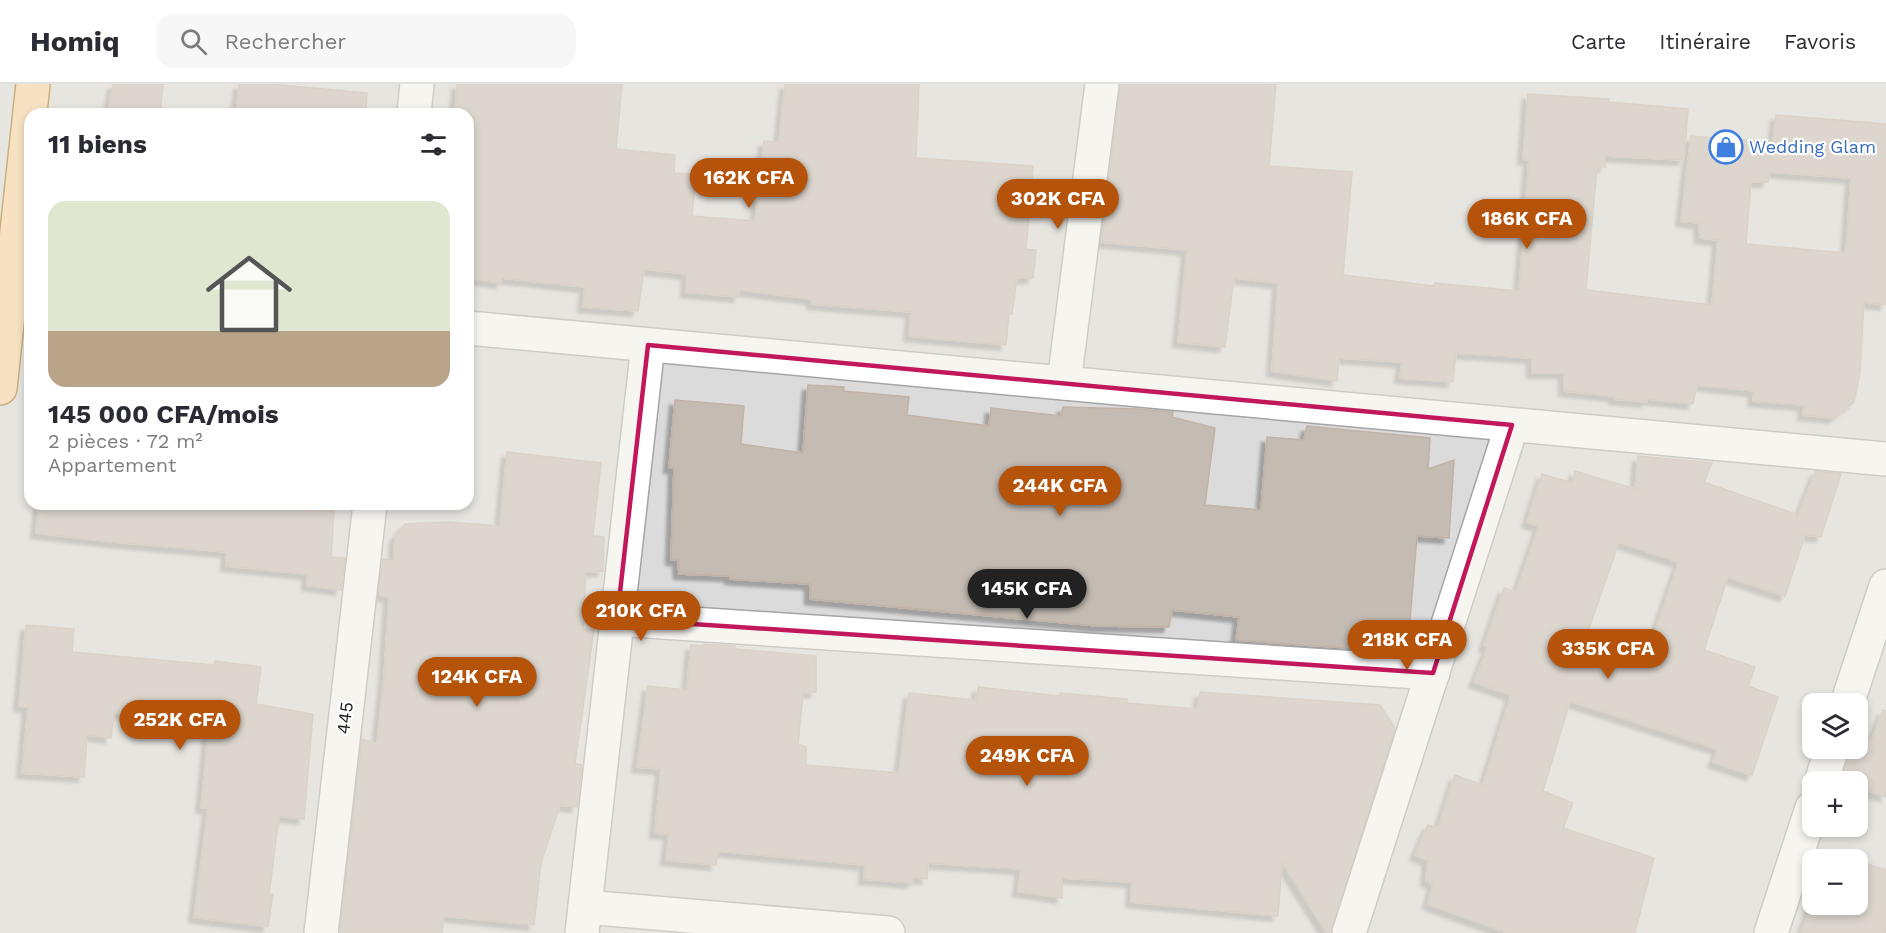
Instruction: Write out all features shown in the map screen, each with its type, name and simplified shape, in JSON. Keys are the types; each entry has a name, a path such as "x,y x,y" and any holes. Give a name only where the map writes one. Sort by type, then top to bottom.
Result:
{"main road":[{"path":"30,108 33,84"},
{"path":"0,388 24,167"}],"street":[{"path":"415,108 417,84"},
{"path":"1064,383 1102,84"},
{"path":"474,329 1886,459"},
{"path":"648,345 584,920 888,933"},
{"path":"1349,933 1512,424"},
{"name":"445","path":"321,933 369,510"},
{"path":"1851,693 1886,586"},
{"path":"617,619 1433,673"},
{"path":"1771,933 1802,837"}],"highlighted area":[{"path":"648,345 1512,425 1433,673 617,619"}],"shaded area":[{"path":"0,84 1886,84 1886,933 0,933"}],"building":[{"path":"113,84 163,84 161,108 109,108"},
{"path":"239,84 269,84 367,93 366,108 237,108"},
{"path":"457,84 622,84 616,149 675,155 674,173 696,174 692,216 755,221 764,141 779,142 785,84 919,84 916,158 1033,166 1026,249 1036,250 1033,278 1017,278 1012,314 1009,314 1006,345 909,336 911,312 812,304 812,299 740,290 739,297 686,292 687,274 644,269 638,311 583,307 585,287 502,278 501,283 474,279 474,108 455,108"},
{"path":"1120,84 1276,84 1269,166 1352,172 1343,275 1434,286 1435,283 1519,291 1529,160 1523,159 1528,94 1609,99 1609,102 1688,109 1684,160 1605,156 1605,167 1597,167 1586,290 1712,305 1718,240 1700,238 1699,223 1681,221 1691,136 1773,142 1776,115 1886,124 1886,305 1864,302 1860,373 1854,402 1834,418 1803,415 1804,405 1753,401 1754,391 1697,385 1693,404 1647,399 1647,402 1614,399 1615,396 1564,391 1564,373 1532,373 1532,358 1456,353 1453,382 1400,378 1402,362 1339,358 1337,381 1272,371 1278,283 1234,278 1225,347 1178,342 1187,250 1102,242","holes":["1769,172 1851,178 1846,253 1746,244 1751,182 1768,182"]},
{"path":"808,385 844,387 843,391 909,397 907,415 989,426 991,408 1061,416 1063,407 1173,412 1172,417 1215,428 1205,505 1261,510 1267,437 1304,440 1307,426 1430,438 1428,469 1454,460 1449,538 1417,536 1410,620 1404,622 1399,636 1361,633 1360,649 1236,640 1239,617 1172,610 1169,627 1098,626 810,599 810,584 730,579 730,576 679,574 678,560 671,560 674,468 669,468 675,400 744,406 741,444 803,453"},
{"path":"507,452 601,463 593,536 604,537 603,571 586,572 583,629 594,630 575,764 582,765 577,807 560,805 541,863 534,925 444,916 442,933 340,933 362,739 377,744 389,597 378,595 383,559 394,560 395,537 405,524 448,522 500,526"},
{"path":"1638,456 1712,463 1704,482 1798,515 1816,471 1841,474 1821,537 1805,535 1785,596 1728,577 1704,650 1755,667 1748,686 1778,697 1752,775 1713,762 1718,749 1570,701 1543,791 1573,803 1563,828 1654,858 1635,933 1508,933 1428,904 1433,884 1426,880 1428,860 1415,855 1428,825 1438,828 1455,775 1483,785 1511,695 1474,682 1488,647 1484,646 1504,588 1516,592 1539,526 1527,522 1542,474 1572,483 1575,471 1635,489","holes":["1619,542 1679,562 1645,660 1585,640"]},
{"path":"38,510 334,511 331,557 345,558 341,590 307,585 308,574 226,566 227,552 36,533"},
{"path":"26,625 74,629 72,652 214,665 215,661 261,667 256,704 313,714 304,819 279,816 269,895 273,894 268,927 194,917 208,808 201,808 209,725 207,721 114,713 111,738 87,735 84,777 22,773 28,707 19,706"},
{"path":"704,644 816,656 816,692 803,693 798,744 806,747 806,765 899,773 909,693 976,700 978,687 1060,696 1060,693 1127,699 1127,703 1198,709 1200,692 1380,705 1395,728 1331,933 1327,933 1282,862 1278,916 1131,902 1132,882 1062,878 1062,898 1018,891 1021,869 928,863 927,879 913,878 913,883 864,879 865,865 718,851 716,865 666,860 669,834 655,833 661,769 637,767 648,686 687,690 691,645 704,646"},
{"path":"1883,710 1886,711 1886,797 1868,791 1868,771 1844,771 1847,759 1868,759 1868,738 1872,739"},
{"path":"1868,864 1886,870 1886,933 1801,933 1808,915 1868,915"}],"place":[{"name":"Wedding Glam","path":"1726,147"}]}
